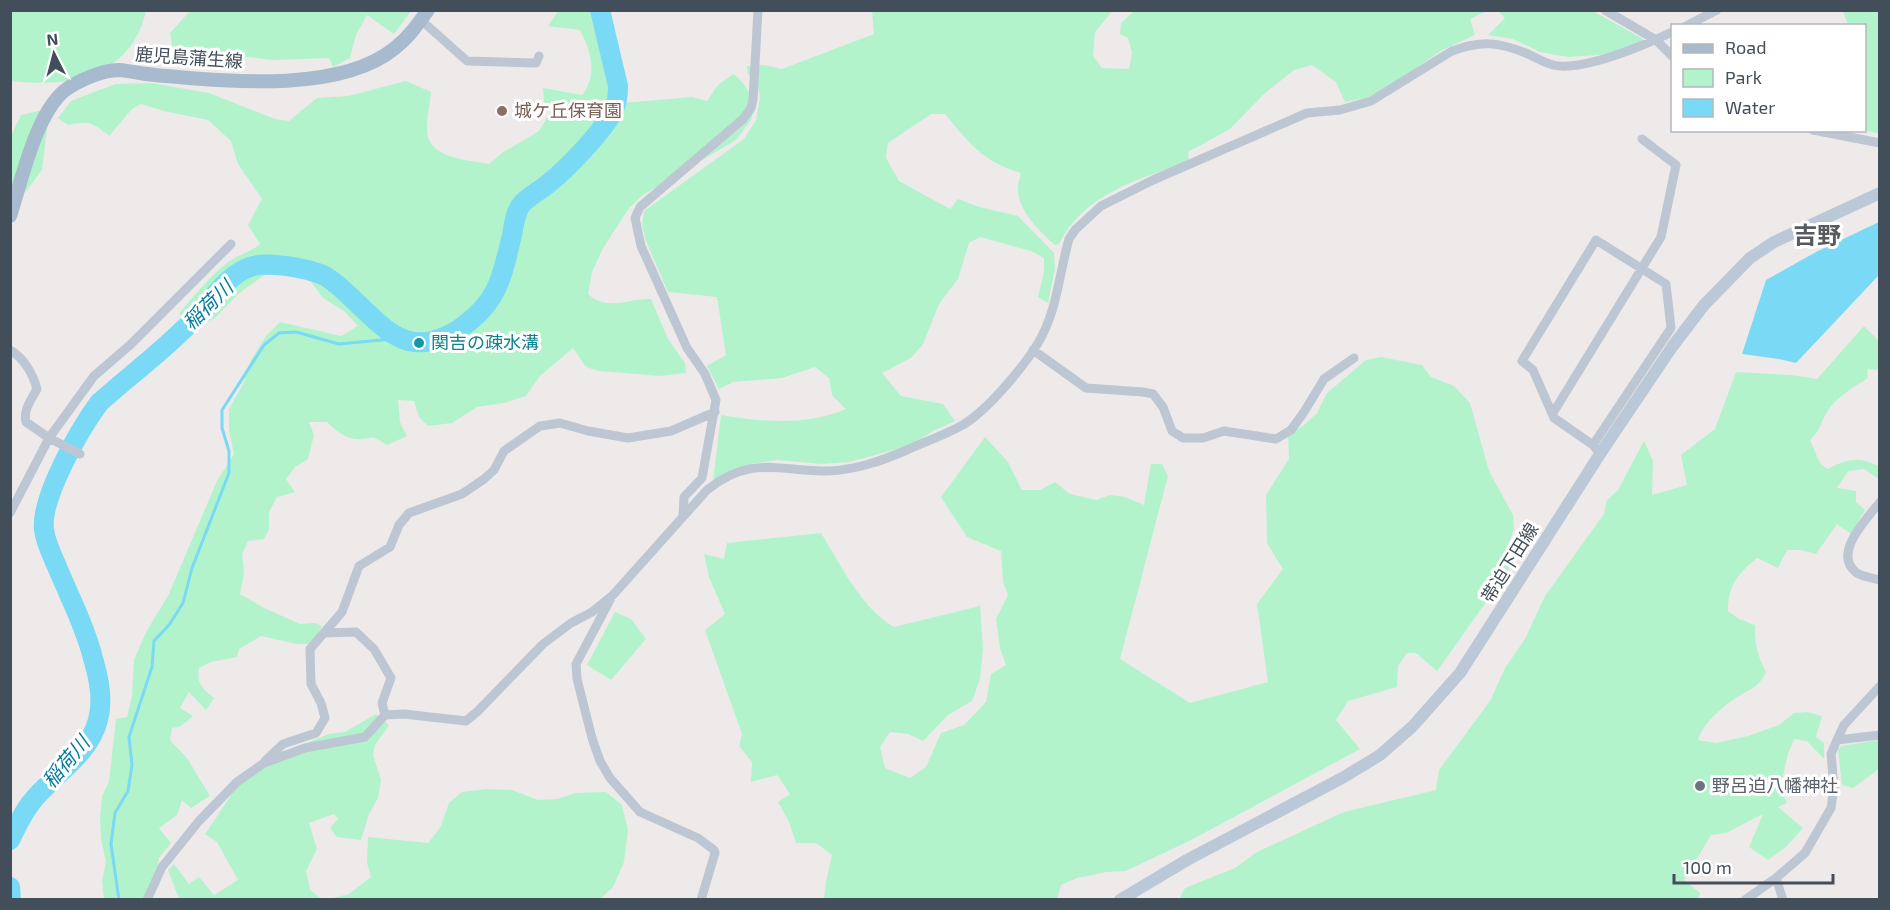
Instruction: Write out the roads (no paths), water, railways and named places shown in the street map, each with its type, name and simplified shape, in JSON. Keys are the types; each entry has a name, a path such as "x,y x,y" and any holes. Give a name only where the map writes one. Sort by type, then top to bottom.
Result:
{"main road":[{"name":"鹿児島蒲生線","path":"10,216 47,112 63,92 72,86 118,70 153,75 273,81 303,80 336,75 360,68 394,49 414,31 425,15"},
{"name":"帯迫下田線","path":"1120,900 1187,860 1344,777 1380,755 1412,727 1460,673 1596,450 1704,305 1750,258 1774,242 1880,193"}],"street":[{"path":"683,516 684,497 702,478 716,400 705,374 682,338 641,246 635,218 640,207 747,114 753,100 758,10"},
{"path":"1605,10 1656,40 1671,55"},
{"path":"1690,24 1717,10"},
{"path":"425,15 467,61 536,63 538,56"},
{"path":"262,764 304,748 365,737 385,715 404,714 466,721 543,644 571,623 592,612 613,595 683,516 717,482 753,467 828,471 874,464 963,425 984,409 1038,344 1051,315 1069,239 1075,230 1101,207 1153,180 1307,114 1340,110 1371,100 1452,51 1463,47 1504,44 1554,66 1573,66 1587,64 1671,32"},
{"path":"1823,132 1880,143"},
{"path":"1553,413 1661,237 1676,165 1642,139"},
{"path":"1596,240 1666,284 1671,328 1596,450 1554,418 1553,413 1533,370 1522,361 1596,240"},
{"path":"10,513 49,438 94,376 130,345 231,244"},
{"path":"10,350 21,359 34,379 37,389 27,407 26,422 49,438 80,454"},
{"path":"1033,350 1086,388 1153,394 1163,407 1172,431 1183,438 1203,438 1224,430 1276,439 1291,430 1305,412 1324,379 1354,358"},
{"path":"147,900 162,867 199,820 237,782 262,764 282,744 316,732 325,718 321,703 311,684 310,650 342,612 359,566 390,547 399,525 409,513 462,495 494,470 504,451 540,426 560,423 628,438 671,431 715,412"},
{"path":"1880,502 1851,542 1847,555 1848,563 1859,574 1880,580"},
{"path":"613,595 576,664 577,679 592,738 606,773 640,812 698,838 714,850 701,900"},
{"path":"324,633 356,632 374,649 391,678 382,703 385,715"},
{"path":"1745,900 1805,853 1831,808 1834,787 1831,754 1837,740 1844,725 1880,686"},
{"path":"1837,740 1880,735"},
{"path":"1776,878 1784,900"}],"water":[{"path":"1879,222 1879,275 1796,363 1742,354 1766,280 1816,252"}],"waterway":[{"name":"稲荷川","path":"10,840 30,804 87,744 98,720 99,683 91,650 46,540 44,516 63,464 99,403 180,333 225,284 241,271 254,266 286,266 325,276 336,283 379,324 403,339 415,342 434,341 462,327 484,307 497,287 516,215 521,205 527,198 557,177 601,130 614,109 618,86 600,10"},
{"path":"119,900 111,844 115,813 128,791 132,765 129,737 152,667 154,641 169,625 183,603 192,568 229,473 229,451 222,428 222,410 264,345 279,333 296,332 339,344 403,338"},
{"name":"稲荷川","path":"10,887 11,900"}],"place":[{"name":"城ケ丘保育園","path":"502,111"},
{"name":"関吉の疎水溝","path":"419,343"},
{"name":"野呂迫八幡神社","path":"1700,786"}],"district":[{"name":"吉野","path":"1817,236"}]}
